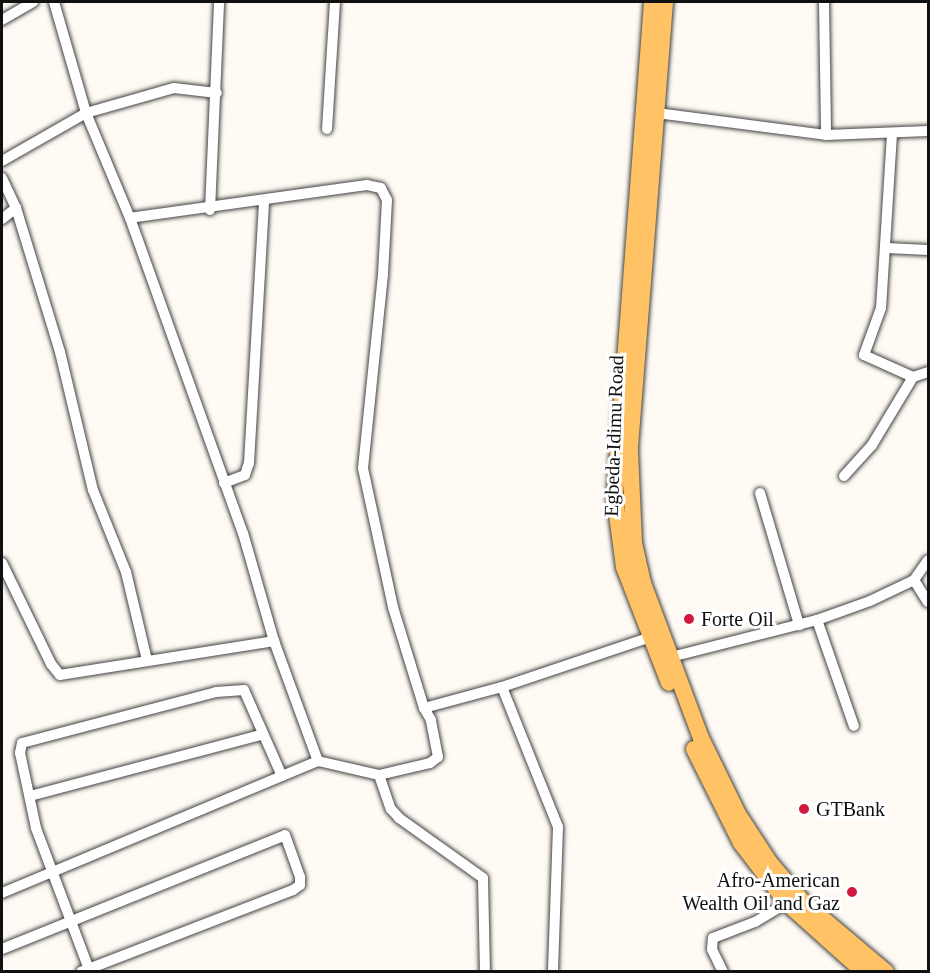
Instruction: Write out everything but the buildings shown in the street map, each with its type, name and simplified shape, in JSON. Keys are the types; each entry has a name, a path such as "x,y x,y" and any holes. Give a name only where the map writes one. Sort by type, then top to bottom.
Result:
{"main road":[{"name":"Egbeda-Idimu Road","path":"652,2 615,499 619,546 651,636 719,804 741,843 788,903 864,972"},
{"name":"Egbeda-Idimu Road","path":"665,2 630,451 630,506 643,583 701,738 738,814 770,863 804,903 886,972"}],"street":[{"path":"2,20 33,2"},
{"path":"54,2 86,113 130,218 225,483 274,641 318,761"},
{"path":"210,210 217,93 219,2"},
{"path":"327,129 335,2"},
{"path":"824,2 826,135"},
{"path":"2,161 86,113 174,88 217,93"},
{"path":"657,113 826,135 928,131"},
{"path":"892,134 888,153 887,248 881,308 864,355 913,376 928,372"},
{"path":"2,178 16,208 60,352 93,489 126,572 147,660"},
{"path":"2,893 318,761 379,775 430,763 438,758 431,720 424,708 393,607 363,468 387,200 381,188 366,185 210,210 130,218"},
{"path":"225,483 245,475 249,463 264,201"},
{"path":"2,219 16,208"},
{"path":"887,248 928,250"},
{"path":"844,476 872,445 913,376"},
{"path":"760,493 799,625"},
{"path":"671,657 817,620 914,580 928,560"},
{"path":"2,563 51,664 60,675 274,641"},
{"path":"914,580 928,602"},
{"path":"817,620 854,726"},
{"path":"424,708 502,687 651,636"},
{"path":"502,687 558,827 553,972"},
{"path":"2,949 71,920 285,835 300,877 300,885 293,890 86,971 71,920 36,828 20,753 22,743 228,689 244,690 261,735 282,776"},
{"path":"30,796 261,735"},
{"path":"379,775 391,809 399,818 483,878 485,972"},
{"path":"723,972 712,949 713,939 755,922 788,903"}],"place":[{"name":"Forte Oil","path":"689,619"},
{"name":"GTBank","path":"804,809"},
{"name":"Afro-American Wealth Oil and Gaz","path":"852,892"}]}
